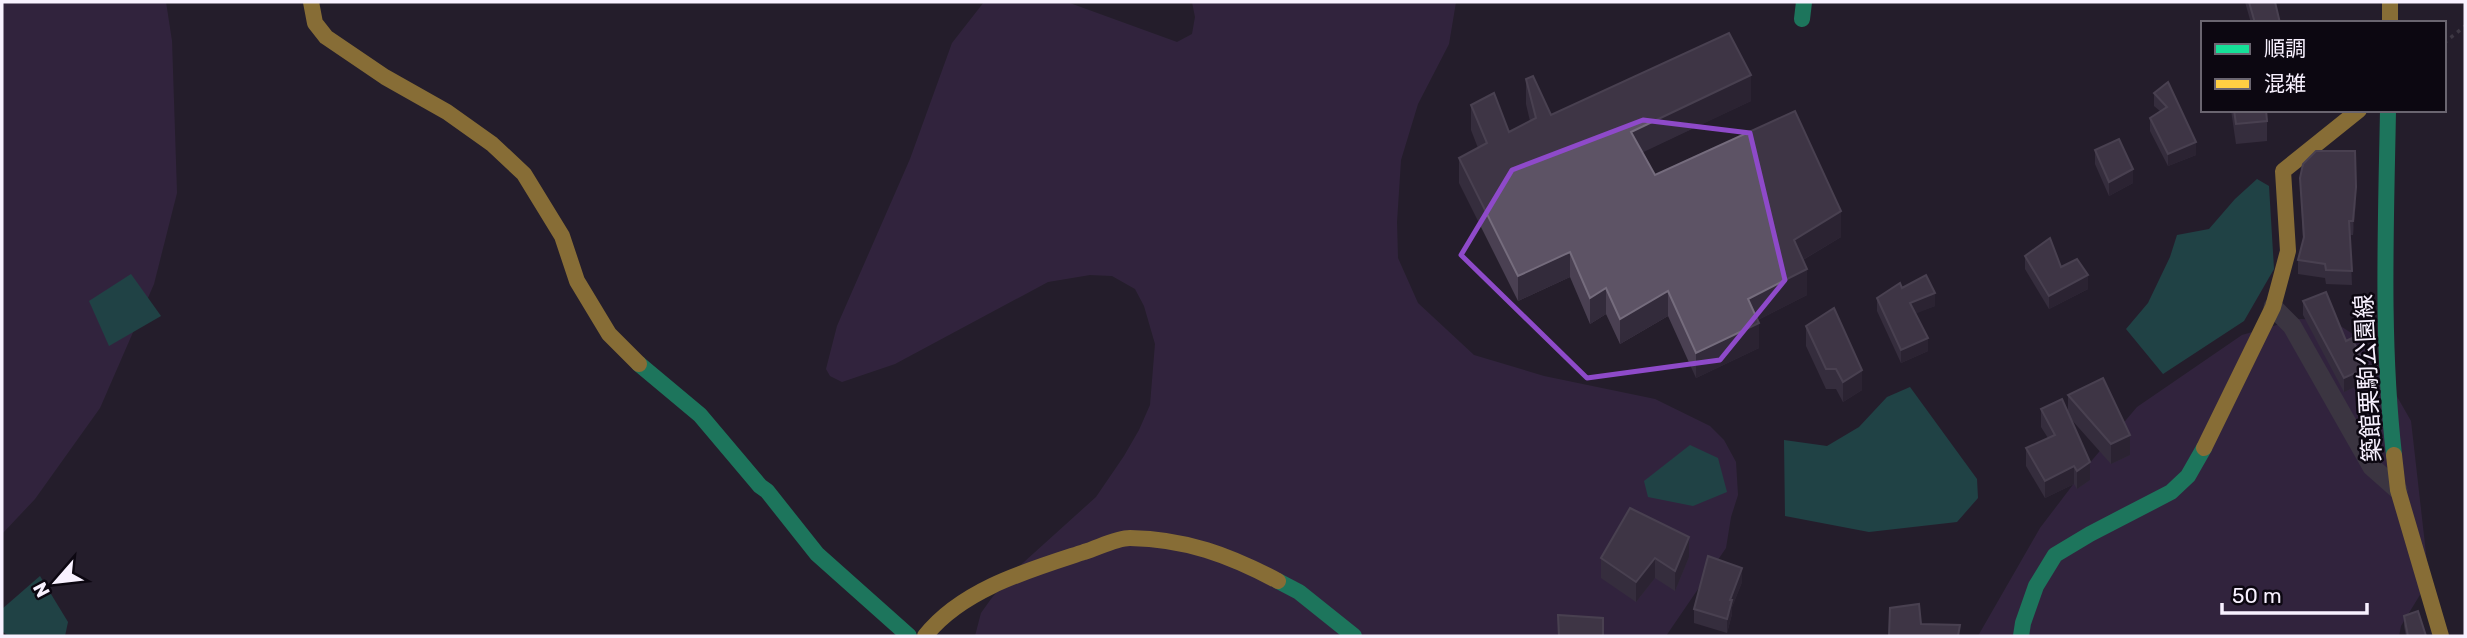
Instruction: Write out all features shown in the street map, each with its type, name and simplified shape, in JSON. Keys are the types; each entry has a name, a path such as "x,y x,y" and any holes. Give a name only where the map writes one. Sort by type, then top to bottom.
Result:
{"street":[{"path":"311,2 315,23 327,37 385,77 447,112 492,144 524,174 562,236 577,281 609,334 637,362 700,415 767,491 817,554 909,636"},
{"path":"1802,19 1804,2"},
{"path":"2390,2 2390,21"},
{"path":"2021,636 2036,586 2055,555 2171,492 2188,476 2203,451 2273,307 2288,251 2283,171 2357,112"},
{"name":"築館栗駒公園線","path":"2388,112 2385,309 2388,400 2398,490 2441,636"},
{"path":"2273,307 2292,326 2372,467 2398,490"},
{"path":"925,636 936,622 970,597 1035,568 1127,538 1191,544 1240,561 1299,592 1354,636"}],"path":[{"path":"2446,41 2465,26"}],"highlighted area":[{"path":"1643,120 1750,133 1785,280 1720,360 1587,378 1461,255 1512,170"}],"shaded area":[{"path":"2,2 166,2 172,41 177,193 154,284 100,408 35,499 2,534"},
{"path":"984,2 1067,2 1177,42 1192,34 1195,17 1192,2 1456,2 1449,44 1418,104 1401,160 1397,222 1398,258 1418,303 1474,355 1544,376 1655,399 1710,426 1724,440 1736,462 1738,495 1726,548 1666,636 975,636 981,613 1014,571 1096,497 1124,456 1150,405 1155,344 1144,306 1135,289 1112,276 1090,275 1048,282 895,364 842,382 830,376 826,369 837,326 910,159 952,43"},
{"path":"2257,179 2269,186 2274,269 2244,321 2163,374 2126,329 2148,303 2170,257 2177,235 2209,229"},
{"path":"131,274 161,316 109,346 89,301"},
{"path":"2298,319 2331,320 2356,336 2383,372 2411,421 2429,580 2401,626 2399,636 1978,636 2040,528 2137,407 2242,335"},
{"path":"1910,387 1977,479 1978,498 1957,522 1869,532 1785,516 1784,440 1827,446 1859,427 1887,397"},
{"path":"1690,445 1718,458 1727,492 1693,506 1648,497 1644,481"},
{"path":"40,576 68,622 65,636 8,636 2,631 2,609"}],"building":[{"path":"2249,2 2275,2 2280,21 2254,21"},
{"path":"1729,33 1751,75 1631,132 1655,175 1795,111 1841,211 1794,240 1807,269 1748,299 1759,323 1696,353 1668,291 1620,319 1606,288 1590,298 1570,252 1518,276 1459,158 1487,143 1471,105 1494,93 1509,132 1536,118 1526,79 1533,76 1551,115"},
{"path":"2168,82 2196,142 2168,154 2150,118 2167,107 2154,93"},
{"path":"2234,112 2266,112 2267,121 2236,124"},
{"path":"2119,139 2133,169 2109,182 2095,150"},
{"path":"2316,151 2355,151 2356,187 2353,221 2349,221 2352,271 2326,270 2325,264 2298,260 2304,237 2300,178 2303,164"},
{"path":"2050,238 2061,267 2077,259 2088,275 2049,296 2025,256"},
{"path":"1926,275 1935,293 1910,303 1928,338 1901,350 1877,298 1900,283 1902,288"},
{"path":"2326,292 2346,341 2352,338 2366,368 2344,378 2303,301"},
{"path":"1834,308 1862,370 1843,382 1836,369 1826,369 1806,326"},
{"path":"2103,378 2130,435 2111,444 2068,395"},
{"path":"2062,399 2090,462 2077,471 2074,466 2045,481 2026,448 2055,435 2041,409"},
{"path":"1630,508 1689,537 1675,571 1655,558 1636,582 1601,558"},
{"path":"1708,556 1742,568 1730,600 1727,619 1694,609"},
{"path":"1919,604 1921,624 1960,625 1958,636 1889,636 1890,608"},
{"path":"2418,611 2426,636 2408,636 2404,616"},
{"path":"1558,615 1603,618 1603,636 1559,636"}],"traffic: fast":[{"path":"1802,19 1804,2"},
{"path":"2388,112 2386,326 2394,455"},
{"path":"639,364 700,415 767,491 817,554 909,636"},
{"path":"2021,636 2036,586 2055,555 2171,492 2188,476 2204,448"},
{"path":"1278,581 1299,592 1354,636"}],"traffic: slow":[{"path":"311,2 315,23 326,37 385,77 447,112 492,144 524,174 562,236 577,281 609,334 639,364"},
{"path":"2390,2 2390,21"},
{"path":"2204,448 2273,307 2288,251 2283,171 2357,112"},
{"path":"2394,455 2398,490 2441,636"},
{"path":"925,636 958,606 998,583 1125,538 1170,541 1207,550 1278,581"}]}
